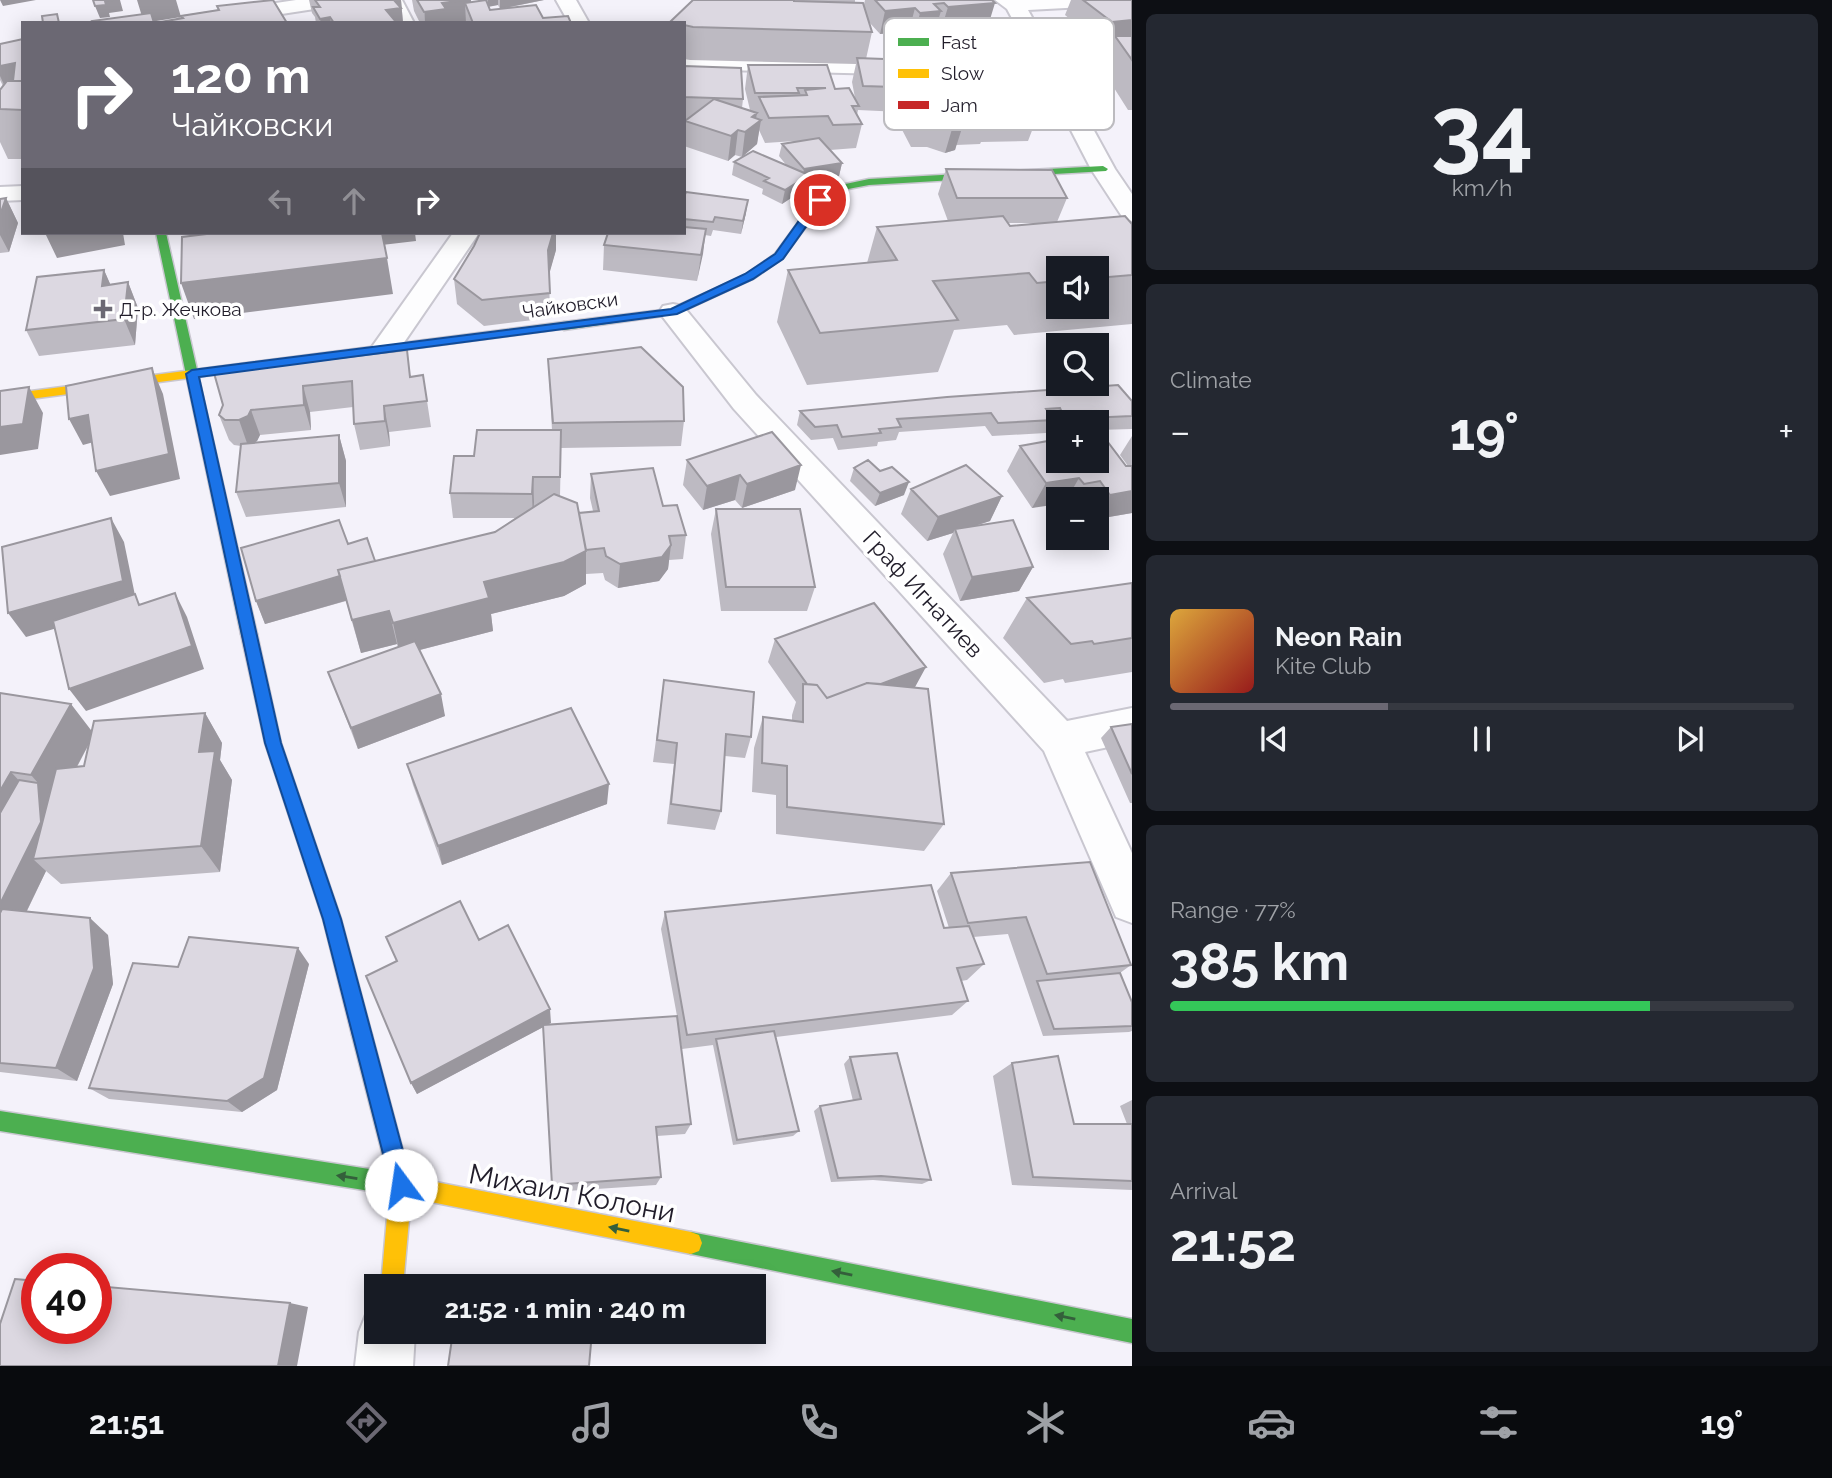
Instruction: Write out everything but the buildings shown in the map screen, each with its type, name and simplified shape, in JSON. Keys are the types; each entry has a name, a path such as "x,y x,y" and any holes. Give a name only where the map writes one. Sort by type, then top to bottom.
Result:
{"street":[{"path":"196,21 334,0"},
{"path":"566,0 578,21"},
{"path":"1019,18 1010,3 1103,0"},
{"path":"686,63 884,68"},
{"path":"1082,130 1103,169 1132,212"},
{"name":"Чайковски","path":"0,399 673,312 749,277 779,257 820,200 841,188 869,182 1103,169"},
{"path":"0,194 21,193"},
{"path":"384,351 465,235"},
{"path":"167,242 192,374 273,743 332,919 401,1185 393,1274"},
{"name":"Граф Игнатиев","path":"673,312 745,402 1059,740 1132,902"},
{"path":"1059,740 1132,725"},
{"name":"Михаил Колони","path":"0,1121 401,1185 1132,1331"},
{"path":"384,1366 386,1344"}],"lane":[{"path":"396,0 407,21"}],"traffic: fast":[{"path":"564,326 673,312 749,277 779,256 820,200 840,188 869,182 1103,169"},
{"path":"161,235 249,634"},
{"path":"0,1121 382,1182"},
{"path":"691,1243 1132,1331"}],"traffic: slow":[{"path":"0,399 564,326"},
{"path":"362,1035 401,1185 393,1274"},
{"path":"382,1182 691,1243"}],"traffic: jam":[{"path":"249,634 273,743 332,919 362,1035"}],"place":[{"name":"Д-р. Жечкова","path":"103,309"}],"route":[{"path":"401,1185 332,919 273,743 192,374 673,312 749,277 779,257 820,200"}]}
